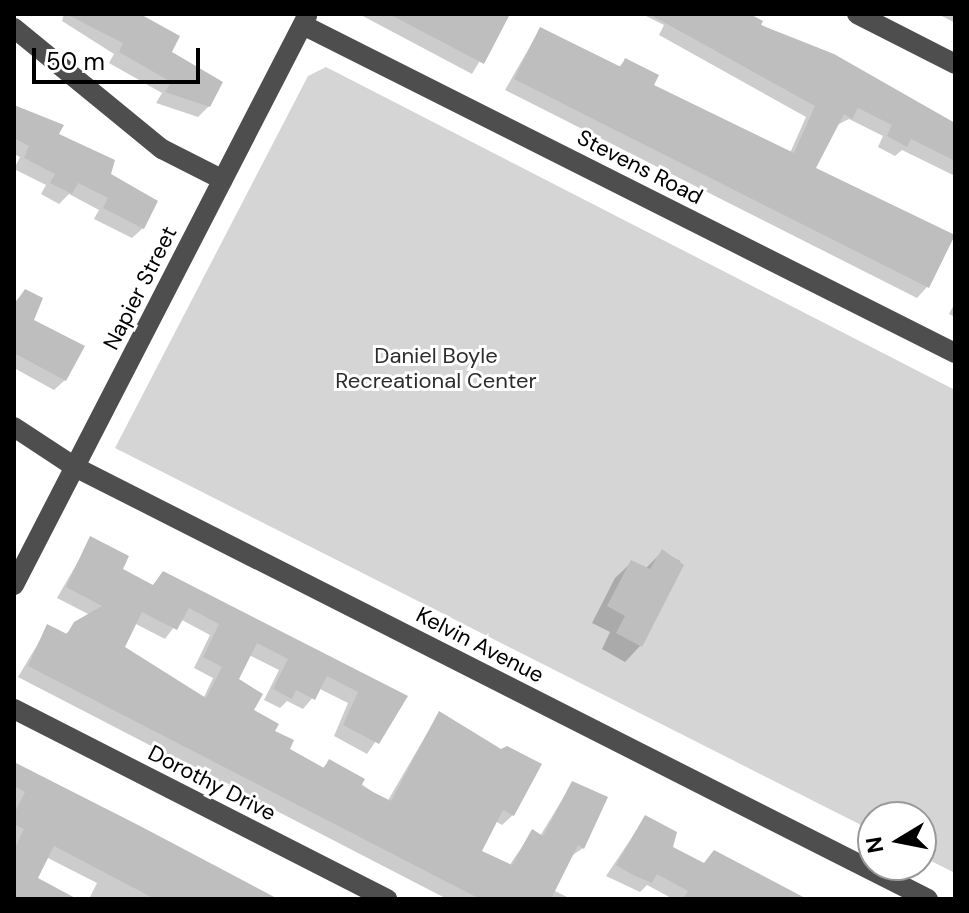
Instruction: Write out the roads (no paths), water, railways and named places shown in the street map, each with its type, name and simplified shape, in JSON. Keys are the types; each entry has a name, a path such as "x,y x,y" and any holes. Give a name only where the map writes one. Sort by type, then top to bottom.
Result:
{"street":[{"path":"857,14 955,64"},
{"name":"Napier Street","path":"14,585 306,19"},
{"name":"Stevens Road","path":"306,19 955,353"},
{"path":"14,28 162,149 223,180"},
{"name":"Kelvin Avenue","path":"14,427 75,467 928,899"},
{"name":"Dorothy Drive","path":"14,709 387,899"}],"park label":[{"name":"Daniel Boyle Recreational Center","path":"436,368"}]}
